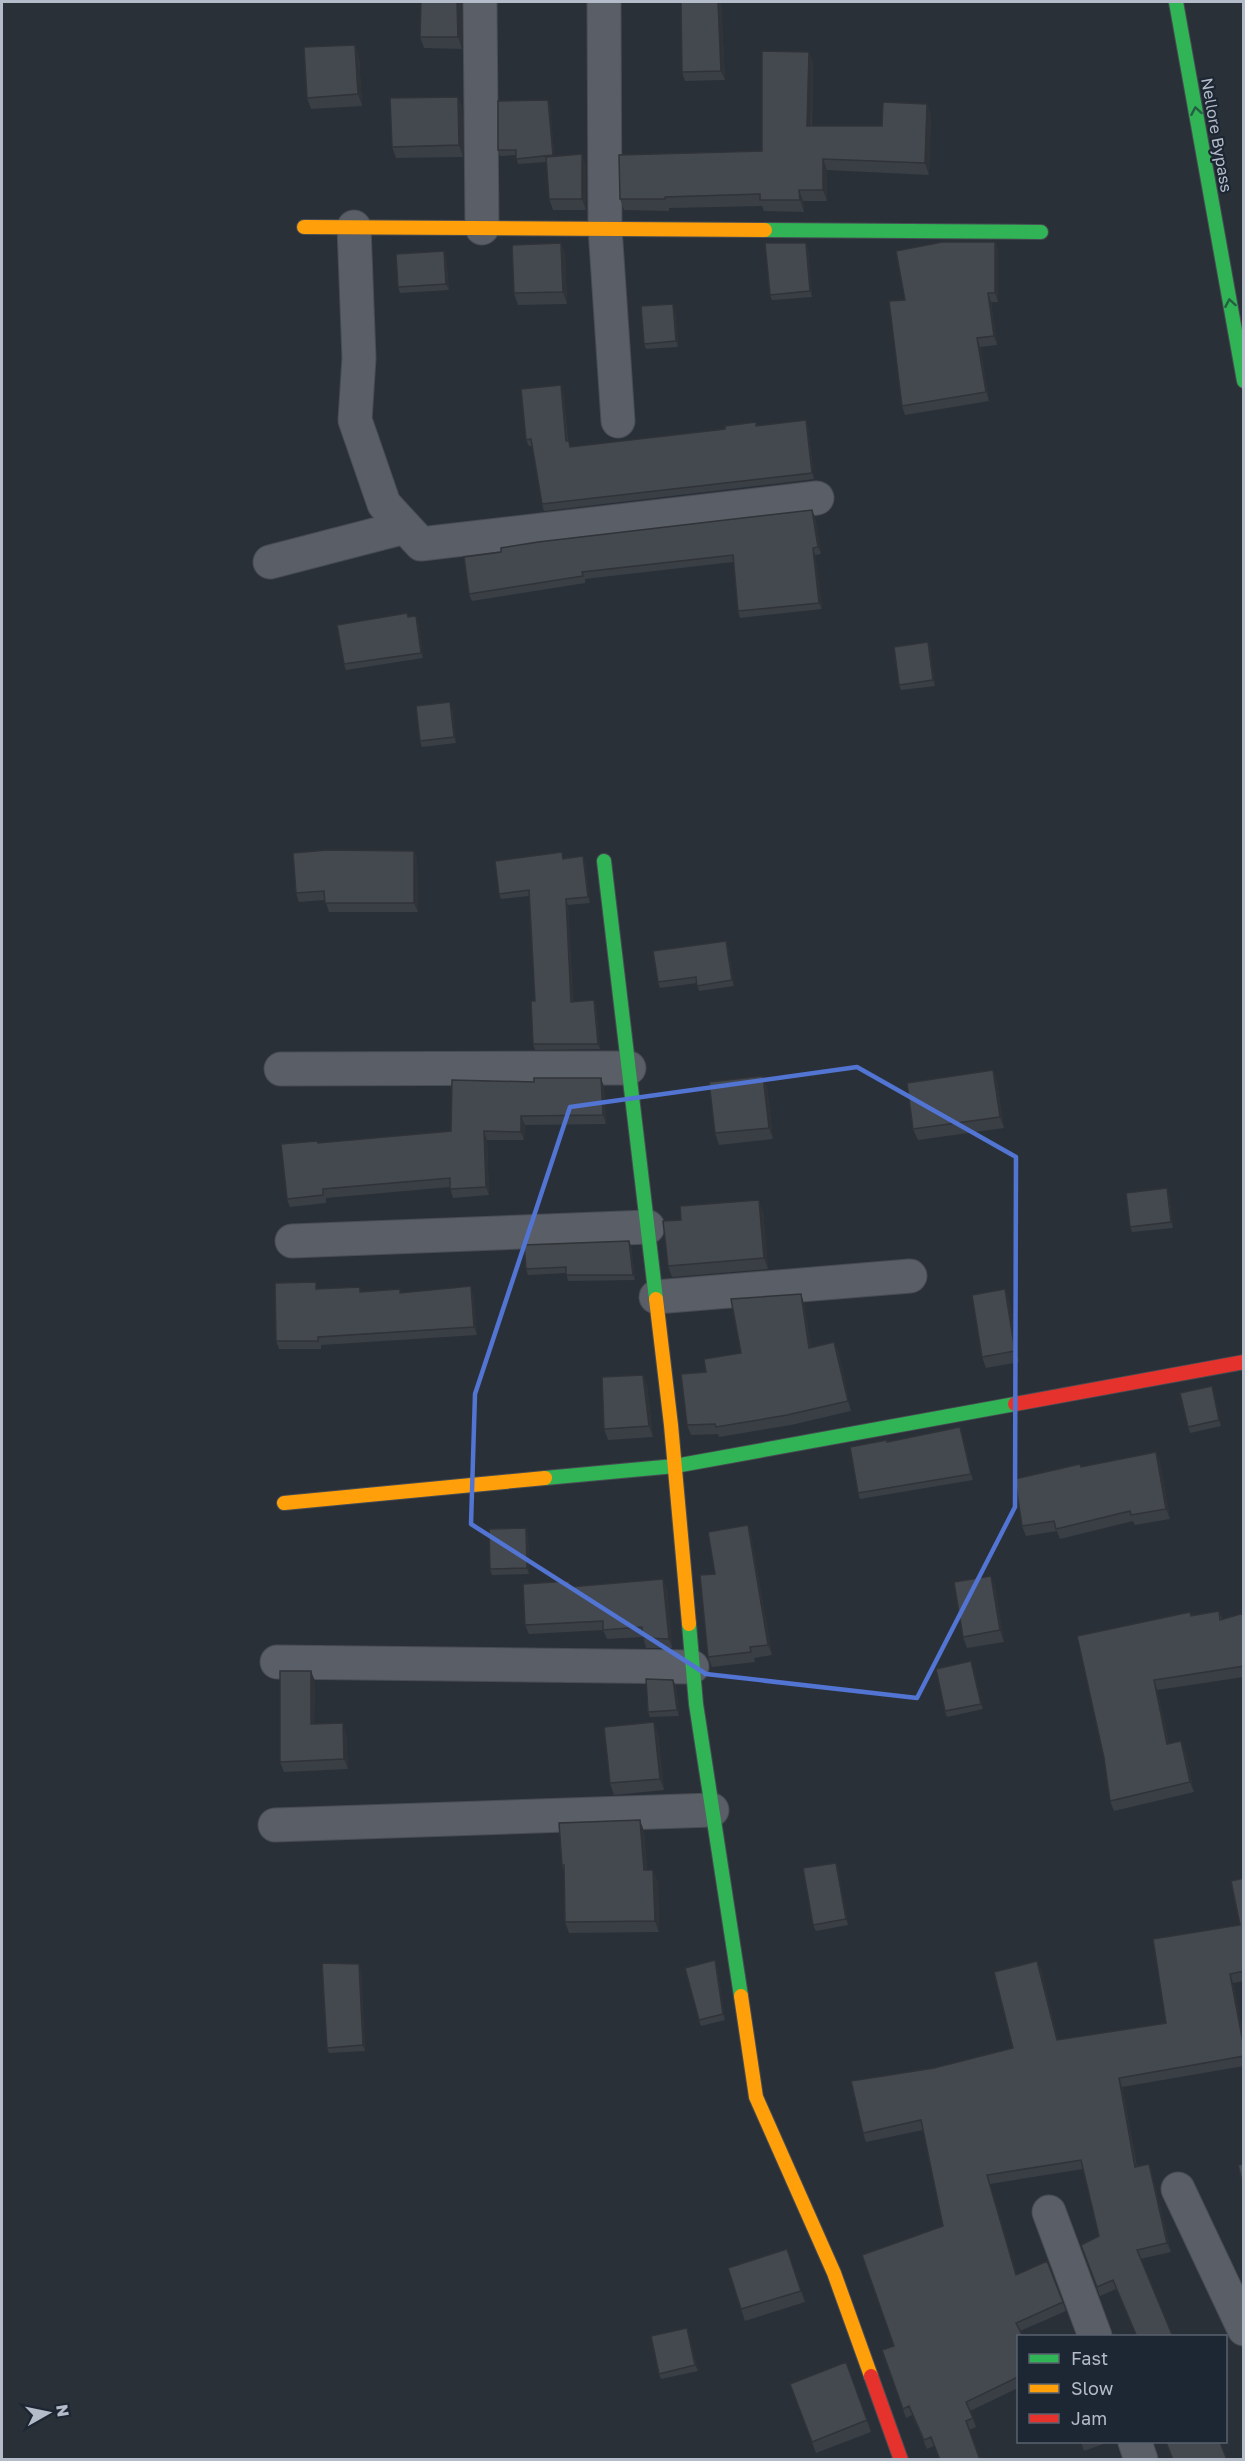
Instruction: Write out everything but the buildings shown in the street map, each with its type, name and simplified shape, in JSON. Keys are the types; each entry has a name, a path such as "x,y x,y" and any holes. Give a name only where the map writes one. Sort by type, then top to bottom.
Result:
{"main road":[{"name":"Nellore Bypass","path":"1176,2 1244,381"},
{"path":"304,227 1041,232"},
{"path":"604,861 675,1466 692,1667 756,2097 834,2273 901,2460"},
{"path":"284,1503 675,1466 1244,1362"}],"street":[{"path":"480,2 482,228"},
{"path":"604,2 605,228 618,421"},
{"path":"354,227 359,357 355,420 384,504 421,544 817,498"},
{"path":"270,562 405,527"},
{"path":"281,1069 629,1068"},
{"path":"292,1241 648,1227"},
{"path":"656,1297 910,1276"},
{"path":"277,1662 692,1667"},
{"path":"275,1825 712,1810"},
{"path":"1178,2189 1244,2329"},
{"path":"1049,2212 1094,2335"},
{"path":"1134,2443 1141,2460"}],"highlighted area":[{"path":"857,1067 1016,1157 1015,1507 917,1698 706,1674 471,1524 475,1394 570,1107"}],"traffic: fast":[{"path":"1176,2 1244,381"},
{"path":"765,230 1041,232"},
{"path":"604,861 656,1299"},
{"path":"545,1478 675,1466 1015,1404"},
{"path":"689,1624 696,1704 741,1996"}],"traffic: slow":[{"path":"304,227 765,230"},
{"path":"656,1299 671,1425 689,1624"},
{"path":"284,1503 545,1478"},
{"path":"741,1996 756,2097 834,2273 871,2376"}],"traffic: jam":[{"path":"1015,1404 1244,1362"},
{"path":"871,2376 901,2460"}]}
